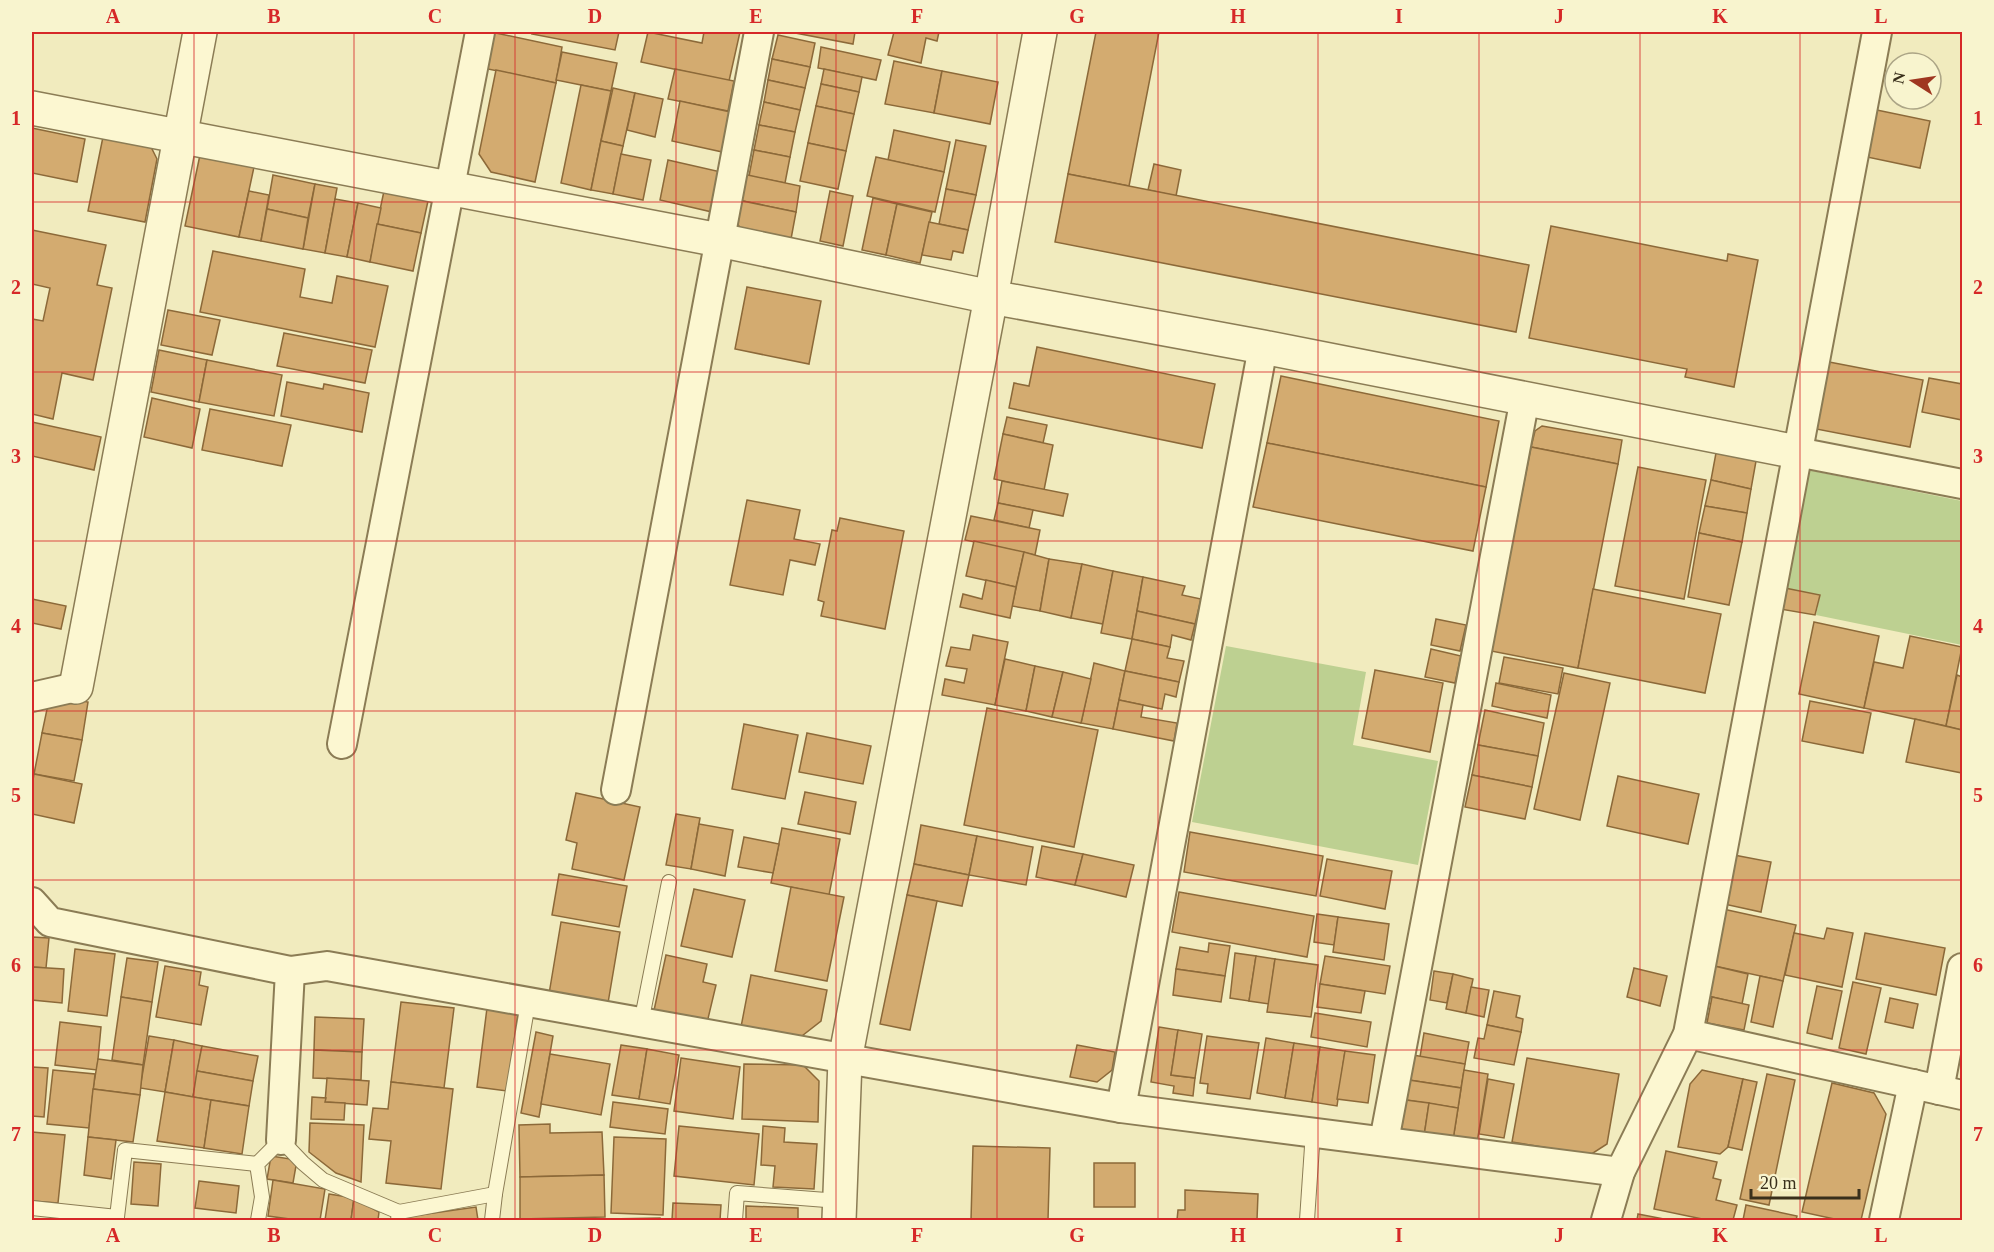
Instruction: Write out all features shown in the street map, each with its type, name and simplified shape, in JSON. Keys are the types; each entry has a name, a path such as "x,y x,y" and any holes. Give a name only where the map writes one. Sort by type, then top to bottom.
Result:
{"street":[{"path":"32,697 76,687 200,32"},
{"path":"342,744 480,32"},
{"path":"616,790 759,32"},
{"path":"839,1211 845,1060 1040,32"},
{"path":"1606,1221 1620,1172 1688,1034 1877,32"},
{"path":"32,108 719,240 991,297 1263,347 1962,484"},
{"path":"1121,1108 1263,347"},
{"path":"1384,1141 1525,398"},
{"path":"32,902 50,922 290,971 327,966 1121,1108 1620,1172"},
{"path":"1884,1221 1938,1090 1962,968"},
{"path":"281,1140 290,971"},
{"path":"1688,1034 1938,1090"}],"lane":[{"path":"641,1023 669,882"},
{"path":"492,1221 528,1002"},
{"path":"1307,1221 1313,1132"},
{"path":"257,1164 281,1140 323,1180 399,1216 495,1194"},
{"path":"32,1208 117,1217 125,1150 257,1164"},
{"path":"257,1164 262,1197 258,1221"},
{"path":"735,1221 736,1192 839,1211"}],"green space":[{"path":"1808,470 1962,501 1962,645 1816,615 1820,595 1785,588"},
{"path":"1226,646 1366,672 1353,745 1438,761 1418,865 1192,822"}],"building":[{"path":"491,32 562,47 556,83 483,68"},
{"path":"533,32 619,32 615,50 532,34"},
{"path":"648,32 702,43 704,32 740,32 729,81 641,62"},
{"path":"790,32 855,32 853,44"},
{"path":"894,32 939,32 937,41 926,38 921,63 888,55"},
{"path":"1096,32 1159,32 1129,186 1068,174"},
{"path":"778,35 815,43 810,67 772,59"},
{"path":"821,47 881,60 876,80 818,68"},
{"path":"562,52 617,63 611,91 556,80"},
{"path":"772,59 810,67 805,88 768,80"},
{"path":"894,61 942,71 934,113 885,104"},
{"path":"675,69 734,81 728,111 668,99"},
{"path":"824,69 862,77 859,92 821,84"},
{"path":"496,70 556,83 535,182 491,172 479,154"},
{"path":"942,71 998,82 990,124 934,113"},
{"path":"768,80 805,88 800,110 764,102"},
{"path":"821,84 859,92 854,114 816,106"},
{"path":"581,85 611,91 591,190 561,183"},
{"path":"613,88 635,93 623,146 601,141"},
{"path":"635,93 663,99 655,137 627,130"},
{"path":"680,101 735,113 727,153 672,141"},
{"path":"764,102 800,110 795,132 759,125"},
{"path":"816,106 854,114 846,151 808,143"},
{"path":"1872,109 1930,121 1920,168 1867,157 1874,127 1868,126"},
{"path":"759,125 795,132 790,157 754,150"},
{"path":"32,128 85,139 77,182 32,173"},
{"path":"894,130 950,142 944,172 888,160"},
{"path":"104,132 148,141 157,159 145,222 88,211"},
{"path":"956,140 986,146 976,195 946,189"},
{"path":"601,141 623,146 613,194 591,190"},
{"path":"808,143 846,151 838,189 800,181"},
{"path":"754,150 790,157 785,183 749,176"},
{"path":"621,154 651,160 643,200 613,194"},
{"path":"200,155 254,167 239,237 185,226"},
{"path":"876,157 944,172 935,212 867,196"},
{"path":"668,160 721,172 712,212 660,200"},
{"path":"1154,164 1181,170 1176,196 1148,190"},
{"path":"743,174 800,186 796,212 738,200"},
{"path":"1068,174 1529,265 1516,332 1055,242"},
{"path":"273,175 315,184 308,218 267,209"},
{"path":"315,184 337,188 325,253 303,249"},
{"path":"946,189 976,195 968,230 939,224"},
{"path":"249,191 269,195 261,241 239,237"},
{"path":"384,191 428,201 421,233 377,224"},
{"path":"830,191 853,196 843,246 820,241"},
{"path":"873,198 897,204 886,255 862,250"},
{"path":"335,199 358,203 347,257 325,253"},
{"path":"738,200 796,212 791,239 740,228 734,218"},
{"path":"358,203 381,208 370,262 347,257"},
{"path":"897,204 932,212 920,263 886,255"},
{"path":"267,209 308,218 303,249 261,241"},
{"path":"929,222 968,230 963,253 953,251 951,260 922,255"},
{"path":"377,224 421,233 413,271 370,262"},
{"path":"1551,226 1727,261 1728,254 1758,260 1734,387 1685,377 1687,369 1529,338"},
{"path":"32,230 106,245 97,285 112,288 93,380 62,373 53,419 32,414 32,319 43,321 50,288 32,284"},
{"path":"213,251 305,269 300,297 332,303 337,276 388,286 375,347 200,312"},
{"path":"747,287 821,301 809,364 735,349"},
{"path":"168,310 220,320 212,355 161,345"},
{"path":"284,333 372,350 365,383 277,366"},
{"path":"1037,347 1215,384 1202,448 1009,408 1014,383 1029,386"},
{"path":"159,350 207,360 199,402 151,392"},
{"path":"207,360 282,375 274,416 199,402"},
{"path":"1824,361 1923,380 1910,447 1811,428"},
{"path":"1281,376 1499,421 1486,487 1267,443"},
{"path":"1929,378 1962,384 1962,420 1922,412"},
{"path":"287,382 323,389 324,384 369,393 362,432 281,416"},
{"path":"152,398 200,409 192,448 144,437"},
{"path":"210,409 291,425 282,466 202,450"},
{"path":"1007,417 1047,425 1043,443 1003,434"},
{"path":"32,422 101,437 94,470 32,456"},
{"path":"1542,426 1622,440 1618,464 1531,447 1535,431"},
{"path":"1003,434 1053,445 1044,490 994,479"},
{"path":"1267,443 1486,487 1473,551 1253,507"},
{"path":"1531,447 1618,464 1578,668 1491,651"},
{"path":"1716,453 1756,461 1751,489 1711,480"},
{"path":"1638,467 1706,480 1684,599 1615,586"},
{"path":"1711,480 1751,489 1747,513 1705,506"},
{"path":"1002,481 1068,494 1063,516 998,503"},
{"path":"747,500 800,510 794,539 820,544 815,565 790,560 783,595 730,585"},
{"path":"998,503 1033,510 1029,528 994,520"},
{"path":"1705,506 1747,513 1742,542 1699,533"},
{"path":"971,516 1040,530 1035,555 965,540"},
{"path":"840,518 904,531 885,629 821,616 824,602 818,600 832,530 837,531"},
{"path":"1699,533 1742,542 1729,605 1688,597"},
{"path":"974,541 1024,552 1016,587 966,576"},
{"path":"1024,552 1049,559 1040,611 1012,606"},
{"path":"1049,559 1082,564 1071,618 1040,611"},
{"path":"1082,564 1113,571 1103,624 1071,618"},
{"path":"1113,571 1143,577 1132,639 1101,633"},
{"path":"1143,577 1185,586 1182,595 1201,599 1195,624 1137,611"},
{"path":"986,580 1016,587 1010,618 960,607 963,594 982,599"},
{"path":"1785,588 1820,595 1815,615 1780,609"},
{"path":"1593,589 1721,614 1705,693 1578,668"},
{"path":"32,599 66,606 61,629 32,623"},
{"path":"1137,611 1195,624 1191,640 1172,635 1170,647 1132,639"},
{"path":"1436,619 1466,625 1460,651 1431,645"},
{"path":"1814,622 1879,636 1864,708 1799,694"},
{"path":"973,635 1008,642 995,705 942,695 945,679 964,683 967,669 946,666 951,647 970,650"},
{"path":"1910,636 1962,647 1946,726 1864,708 1874,662 1903,668"},
{"path":"1132,639 1170,647 1167,658 1184,661 1179,682 1125,671"},
{"path":"1431,649 1461,656 1455,683 1425,677"},
{"path":"1504,657 1563,668 1558,694 1499,683"},
{"path":"1005,659 1035,666 1026,711 995,705"},
{"path":"1094,663 1125,671 1113,729 1081,723"},
{"path":"1035,666 1063,672 1052,717 1026,711"},
{"path":"1375,670 1443,683 1430,752 1362,738"},
{"path":"1125,671 1179,682 1176,697 1165,694 1162,709 1119,700"},
{"path":"1063,672 1091,679 1081,723 1052,717"},
{"path":"1564,673 1610,683 1580,820 1534,809"},
{"path":"1957,675 1962,677 1962,730 1946,726"},
{"path":"1496,683 1551,695 1547,718 1492,706"},
{"path":"50,695 88,702 82,740 42,733"},
{"path":"1119,700 1143,705 1141,717 1177,723 1174,741 1113,729"},
{"path":"1810,701 1871,713 1863,753 1802,741"},
{"path":"987,708 1098,730 1074,847 964,825"},
{"path":"1485,710 1544,723 1538,756 1478,745"},
{"path":"1915,719 1962,730 1962,773 1906,762"},
{"path":"744,724 798,735 785,799 732,789"},
{"path":"42,733 82,740 74,781 34,774"},
{"path":"807,733 871,746 863,784 799,772"},
{"path":"1478,745 1538,756 1532,787 1472,775"},
{"path":"34,774 82,784 74,823 32,814"},
{"path":"1472,775 1532,787 1525,819 1465,807"},
{"path":"1618,776 1699,794 1688,844 1607,826"},
{"path":"805,792 856,802 850,834 798,824"},
{"path":"576,793 640,807 624,880 572,869 577,843 566,840"},
{"path":"676,814 700,818 691,869 666,865"},
{"path":"699,824 733,830 725,876 691,869"},
{"path":"921,825 977,836 969,875 914,864"},
{"path":"782,828 840,839 829,895 771,883"},
{"path":"1190,832 1323,856 1316,896 1184,872"},
{"path":"977,836 1033,847 1026,885 969,875"},
{"path":"744,837 779,844 773,873 738,867"},
{"path":"1042,846 1083,854 1075,885 1036,877"},
{"path":"1083,854 1134,865 1126,897 1075,885"},
{"path":"1734,855 1771,862 1761,912 1724,904"},
{"path":"1327,859 1392,871 1385,909 1320,896"},
{"path":"914,864 969,875 962,906 907,895"},
{"path":"559,874 627,886 619,927 552,915"},
{"path":"791,887 844,897 827,981 775,971"},
{"path":"694,889 745,900 732,957 681,946"},
{"path":"1179,892 1314,916 1307,957 1172,932"},
{"path":"907,895 937,901 910,1030 880,1024"},
{"path":"1723,909 1796,925 1783,981 1710,965"},
{"path":"1317,914 1338,917 1334,945 1314,942"},
{"path":"1338,917 1389,924 1384,960 1333,952"},
{"path":"561,922 620,932 608,1003 549,994"},
{"path":"1827,928 1853,933 1842,987 1785,975 1794,933 1824,939"},
{"path":"1865,933 1945,948 1936,995 1856,979"},
{"path":"32,937 49,938 46,968 32,967"},
{"path":"1209,943 1230,946 1225,976 1176,969 1180,947 1208,952"},
{"path":"75,949 115,954 107,1016 68,1011"},
{"path":"1235,953 1256,956 1249,1001 1230,998"},
{"path":"666,955 707,964 703,982 716,985 706,1027 653,1015"},
{"path":"1256,956 1275,959 1269,1004 1249,1001"},
{"path":"1325,956 1390,966 1385,994 1320,984"},
{"path":"127,958 158,962 152,1002 121,997"},
{"path":"1275,959 1318,965 1311,1017 1267,1012"},
{"path":"1710,965 1748,974 1742,1004 1704,995"},
{"path":"165,966 201,972 199,985 208,987 201,1025 156,1017"},
{"path":"32,967 64,969 62,1003 32,1000"},
{"path":"1634,968 1667,976 1660,1006 1627,997"},
{"path":"1176,969 1225,976 1221,1002 1173,995"},
{"path":"1434,971 1453,974 1447,1003 1430,1000"},
{"path":"1453,974 1473,979 1466,1013 1446,1009"},
{"path":"751,975 827,990 821,1021 798,1039 741,1027"},
{"path":"1760,976 1783,981 1773,1027 1751,1022"},
{"path":"1853,982 1881,988 1866,1054 1839,1048"},
{"path":"1320,984 1365,991 1361,1013 1317,1007"},
{"path":"1817,986 1842,991 1832,1039 1807,1033"},
{"path":"1471,987 1489,990 1484,1017 1466,1013"},
{"path":"1494,991 1520,996 1516,1017 1523,1019 1521,1032 1487,1025"},
{"path":"121,997 152,1002 143,1065 112,1060"},
{"path":"1712,997 1749,1005 1744,1030 1707,1023"},
{"path":"1890,998 1918,1004 1913,1028 1885,1022"},
{"path":"401,1002 454,1008 444,1088 391,1082"},
{"path":"487,1008 518,1013 507,1091 477,1087"},
{"path":"1315,1013 1371,1022 1367,1047 1311,1037"},
{"path":"315,1017 364,1019 362,1052 314,1050"},
{"path":"60,1022 101,1027 97,1070 55,1065"},
{"path":"1487,1025 1521,1032 1514,1065 1474,1058 1478,1038 1484,1039"},
{"path":"1159,1027 1178,1030 1171,1075 1195,1078 1193,1096 1173,1093 1174,1086 1151,1082"},
{"path":"1178,1030 1202,1034 1195,1078 1171,1075"},
{"path":"536,1032 553,1036 539,1117 521,1113"},
{"path":"1424,1033 1469,1042 1465,1064 1420,1057"},
{"path":"149,1036 174,1040 165,1092 140,1088"},
{"path":"1207,1036 1259,1043 1250,1099 1207,1093 1208,1084 1200,1083"},
{"path":"1266,1038 1294,1043 1285,1098 1257,1093"},
{"path":"174,1040 202,1046 193,1097 165,1092"},
{"path":"1294,1043 1320,1047 1312,1102 1285,1098"},
{"path":"621,1045 647,1049 639,1099 612,1095"},
{"path":"1077,1045 1115,1052 1112,1070 1097,1082 1070,1077"},
{"path":"202,1046 258,1056 253,1081 197,1071"},
{"path":"1320,1047 1345,1051 1337,1106 1312,1102"},
{"path":"647,1049 679,1055 670,1104 639,1099"},
{"path":"314,1050 362,1052 361,1080 313,1078"},
{"path":"1345,1051 1375,1055 1368,1103 1337,1099"},
{"path":"550,1054 610,1064 601,1115 541,1104"},
{"path":"1413,1055 1465,1064 1461,1088 1409,1080"},
{"path":"681,1058 740,1067 733,1119 674,1111"},
{"path":"1527,1058 1619,1074 1607,1144 1590,1155 1512,1142"},
{"path":"98,1059 143,1065 140,1095 93,1089"},
{"path":"744,1064 803,1065 819,1081 818,1122 742,1119"},
{"path":"32,1067 48,1068 44,1117 32,1116"},
{"path":"53,1070 95,1074 89,1128 47,1124"},
{"path":"1464,1070 1488,1074 1477,1143 1453,1140"},
{"path":"1702,1070 1743,1079 1728,1147 1720,1154 1678,1147 1690,1084"},
{"path":"197,1071 253,1081 249,1106 193,1097"},
{"path":"1767,1074 1795,1080 1769,1205 1740,1199"},
{"path":"327,1078 369,1081 367,1105 325,1102"},
{"path":"1488,1079 1514,1084 1504,1138 1479,1134"},
{"path":"1743,1079 1757,1082 1742,1150 1728,1147"},
{"path":"1409,1080 1461,1088 1458,1108 1406,1100"},
{"path":"391,1082 453,1089 441,1189 386,1183 391,1141 369,1139 373,1108 388,1109"},
{"path":"1832,1083 1874,1093 1886,1114 1861,1220 1839,1220 1802,1212"},
{"path":"93,1089 140,1095 133,1142 88,1137"},
{"path":"165,1092 211,1100 204,1148 157,1141"},
{"path":"312,1097 326,1098 325,1102 345,1103 344,1120 311,1119"},
{"path":"211,1100 249,1106 242,1154 204,1148"},
{"path":"1406,1100 1429,1103 1424,1136 1401,1132"},
{"path":"613,1102 668,1109 665,1134 610,1127"},
{"path":"1429,1103 1458,1108 1453,1140 1424,1136"},
{"path":"310,1123 364,1125 361,1182 336,1173 309,1152"},
{"path":"550,1124 550,1133 602,1132 604,1175 520,1177 519,1125"},
{"path":"679,1126 759,1134 754,1185 674,1176"},
{"path":"763,1126 785,1128 784,1142 817,1144 814,1189 773,1187 775,1166 761,1165"},
{"path":"32,1132 65,1135 58,1203 32,1201"},
{"path":"88,1137 116,1140 111,1179 84,1175"},
{"path":"614,1137 666,1139 663,1215 611,1213"},
{"path":"973,1146 1050,1148 1048,1220 971,1220"},
{"path":"1666,1151 1717,1162 1713,1178 1721,1180 1716,1200 1737,1205 1733,1220 1707,1220 1654,1209"},
{"path":"271,1156 297,1160 293,1183 267,1179"},
{"path":"134,1162 161,1164 158,1206 131,1204"},
{"path":"1094,1163 1135,1163 1135,1207 1094,1207"},
{"path":"604,1175 605,1217 520,1219 520,1177"},
{"path":"273,1180 325,1189 320,1220 268,1216"},
{"path":"199,1181 239,1186 236,1213 195,1208"},
{"path":"1185,1190 1258,1194 1257,1220 1177,1220 1178,1210 1185,1210"},
{"path":"329,1194 354,1198 351,1220 325,1220"},
{"path":"354,1198 379,1212 378,1220 351,1220"},
{"path":"673,1203 721,1205 720,1220 672,1220"},
{"path":"1746,1205 1797,1216 1796,1220 1743,1220"},
{"path":"746,1206 798,1208 798,1220 746,1220"},
{"path":"476,1207 478,1220 406,1220 405,1217"},
{"path":"1638,1214 1669,1220 1637,1220"},
{"path":"660,1218 660,1220 608,1220 608,1219"}]}
